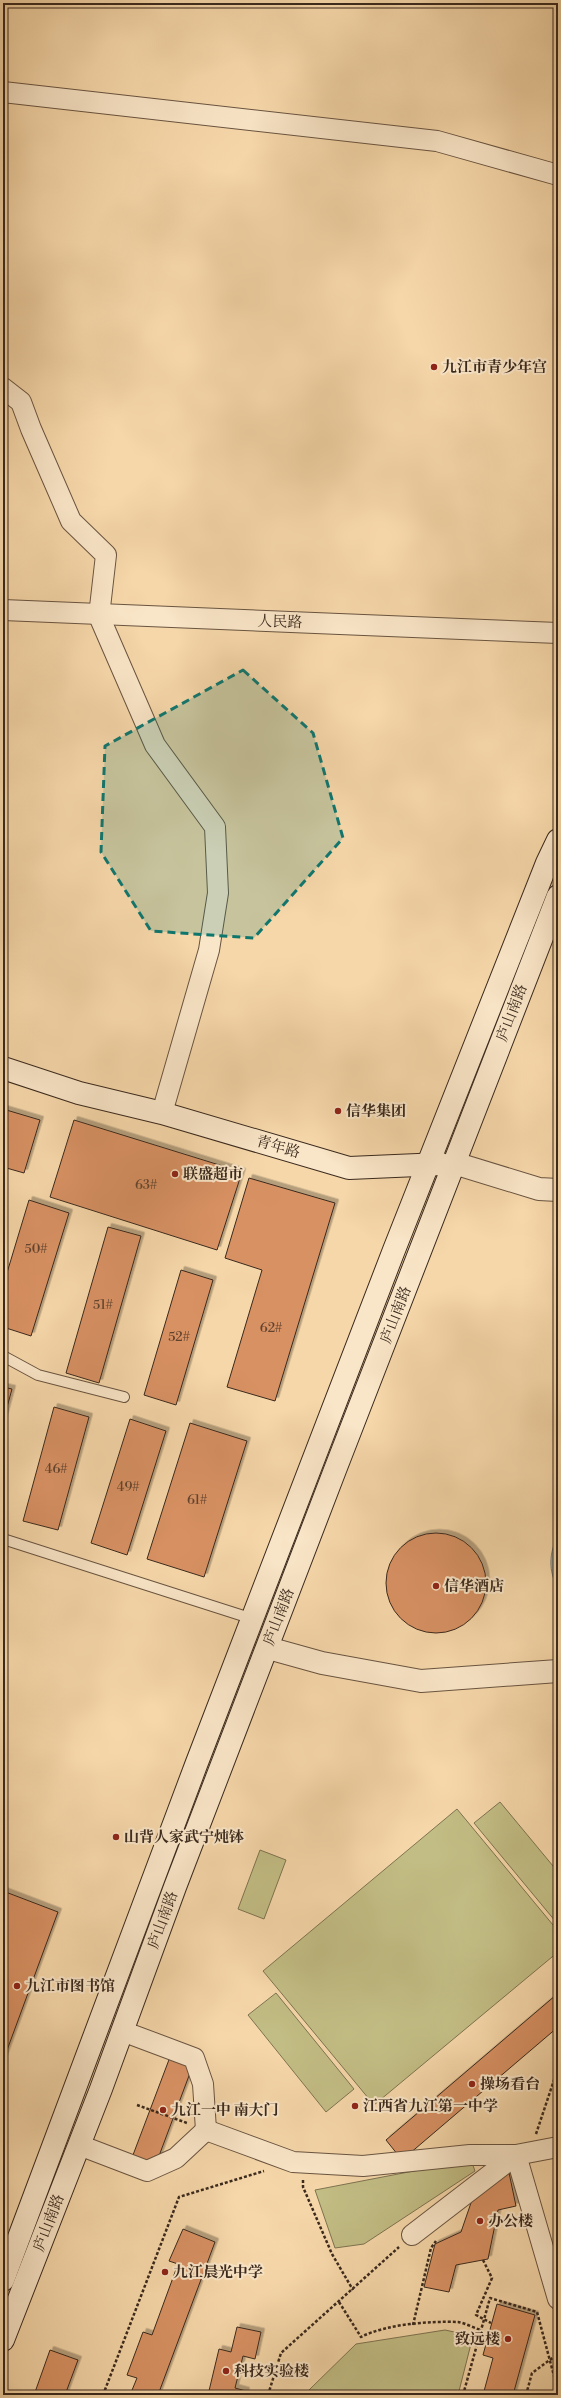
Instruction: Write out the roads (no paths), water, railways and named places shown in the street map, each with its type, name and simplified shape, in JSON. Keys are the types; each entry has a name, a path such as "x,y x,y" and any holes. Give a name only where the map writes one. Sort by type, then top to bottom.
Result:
{"main road":[{"name":"庐山南路","path":"3,2280 253,1619 428,1164 547,863 558,840"},
{"name":"庐山南路","path":"3,2340 454,1163 558,896"},
{"name":"青年路","path":"3,1068 79,1092 162,1113 349,1168 454,1163 539,1189 558,1190"},
{"path":"268,1648 337,1666 421,1681 558,1671"}],"street":[{"path":"3,92 437,141 558,176"},
{"path":"3,388 21,402 31,429 71,521 106,555 99,616 155,745 215,827 218,893 209,950 162,1113"},
{"name":"人民路","path":"3,610 99,616 558,633"},
{"path":"122,2031 194,2058 203,2084 206,2130"},
{"path":"79,2145 147,2171 176,2158 206,2130"},
{"path":"206,2130 293,2162 363,2166 470,2155 523,2153 558,2147"},
{"path":"412,2236 523,2153"},
{"path":"523,2153 558,2299"}],"lane":[{"path":"3,1356 38,1375 124,1397"},
{"path":"3,1539 253,1619"}],"place":[{"name":"九江市青少年宫","path":"434,367"},
{"name":"信华集团","path":"338,1111"},
{"name":"联盛超市","path":"175,1174"},
{"name":"信华酒店","path":"436,1586"},
{"name":"山背人家武宁炖钵","path":"116,1837"},
{"name":"九江市图书馆","path":"17,1986"},
{"name":"操场看台","path":"472,2084"},
{"name":"江西省九江第一中学","path":"355,2106"},
{"name":"九江一中 南大门","path":"163,2110"},
{"name":"办公楼","path":"480,2221"},
{"name":"九江晨光中学","path":"165,2272"},
{"name":"致远楼","path":"508,2339"},
{"name":"科技实验楼","path":"226,2371"}]}
